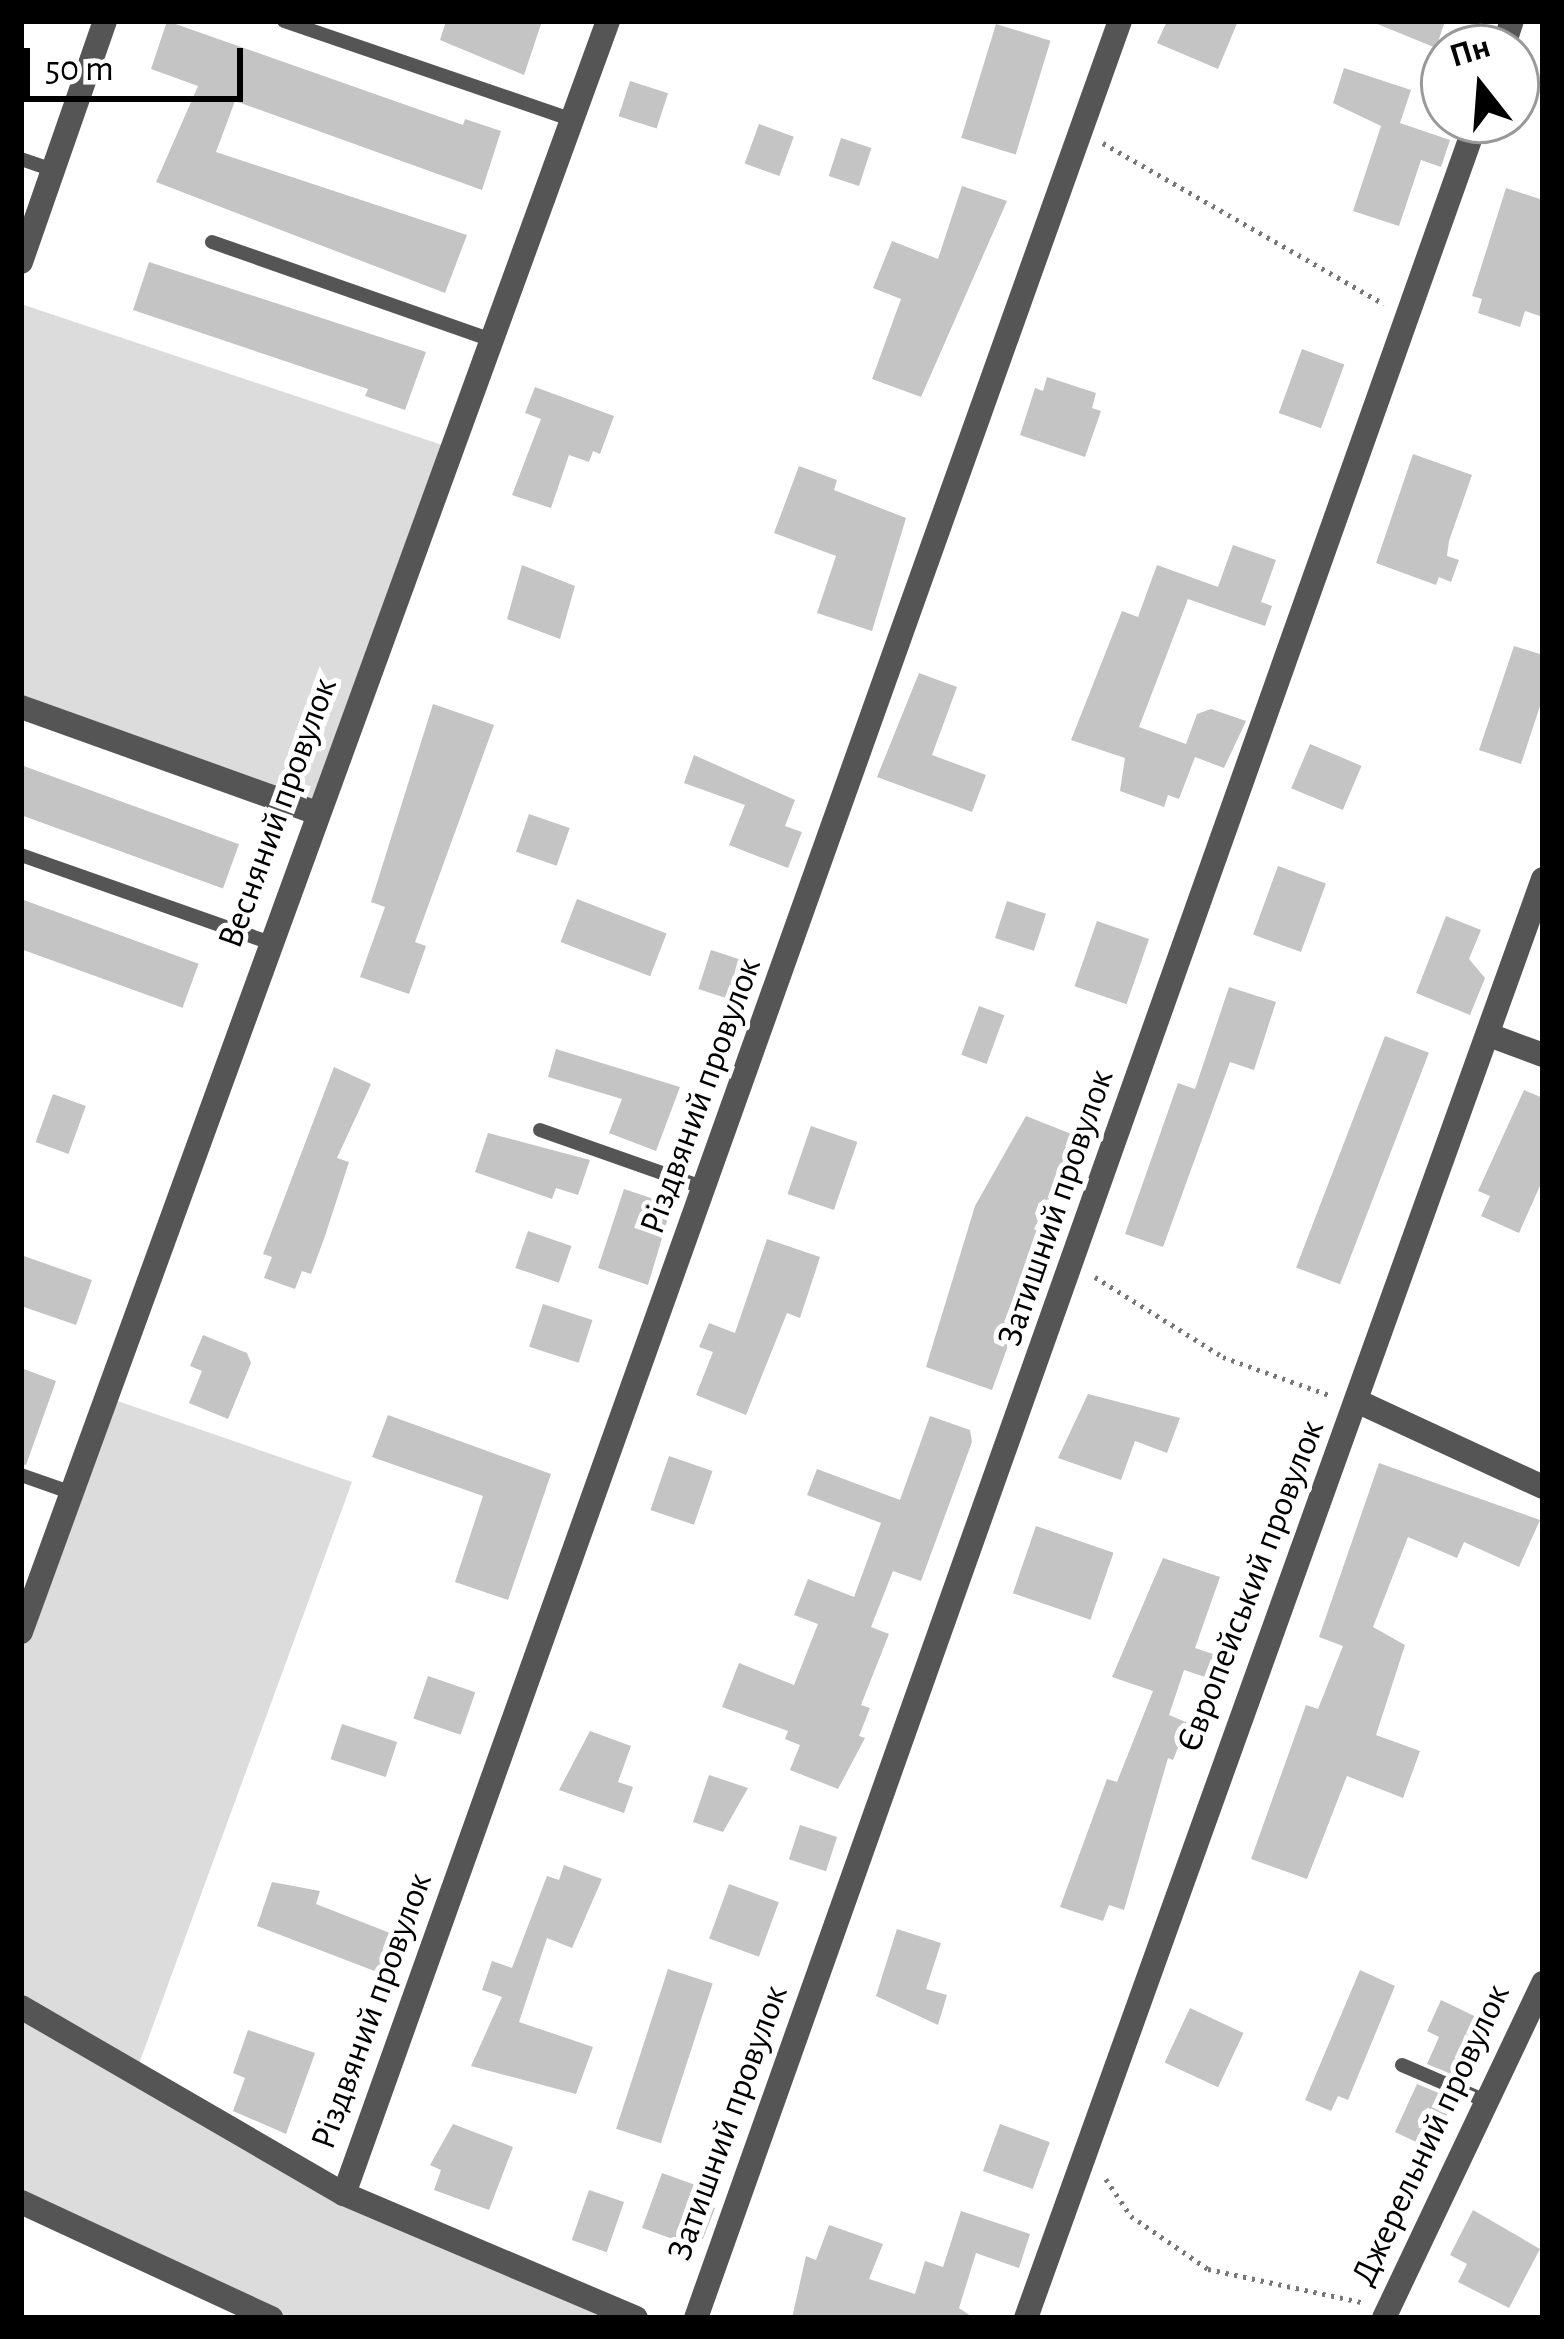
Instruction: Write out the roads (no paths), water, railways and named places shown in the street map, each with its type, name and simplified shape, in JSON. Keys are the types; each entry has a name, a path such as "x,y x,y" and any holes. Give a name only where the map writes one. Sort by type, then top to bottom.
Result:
{"street":[{"path":"21,262 105,21"},
{"name":"Весняний провулок","path":"21,1632 315,812 494,341 608,21"},
{"name":"Різдвяний провулок","path":"344,2194 1120,21"},
{"name":"Затишний провулок","path":"696,2318 1076,1263 1468,144"},
{"path":"21,707 315,812"},
{"name":"Європейський провулок","path":"1026,2318 1089,2155 1226,1752 1360,1402 1543,879"},
{"path":"1490,1035 1543,1055"},
{"path":"1360,1402 1543,1487"},
{"name":"Джерельний провулок","path":"1386,2314 1543,1983"},
{"path":"21,2007 344,2194 636,2318"},
{"path":"21,2202 271,2318"}],"lane":[{"path":"284,21 573,120"},
{"path":"21,159 53,170"},
{"path":"212,242 494,341"},
{"path":"21,855 268,942"},
{"path":"540,1130 706,1188"},
{"path":"21,1475 72,1493"},
{"path":"1402,2065 1488,2102"}]}
